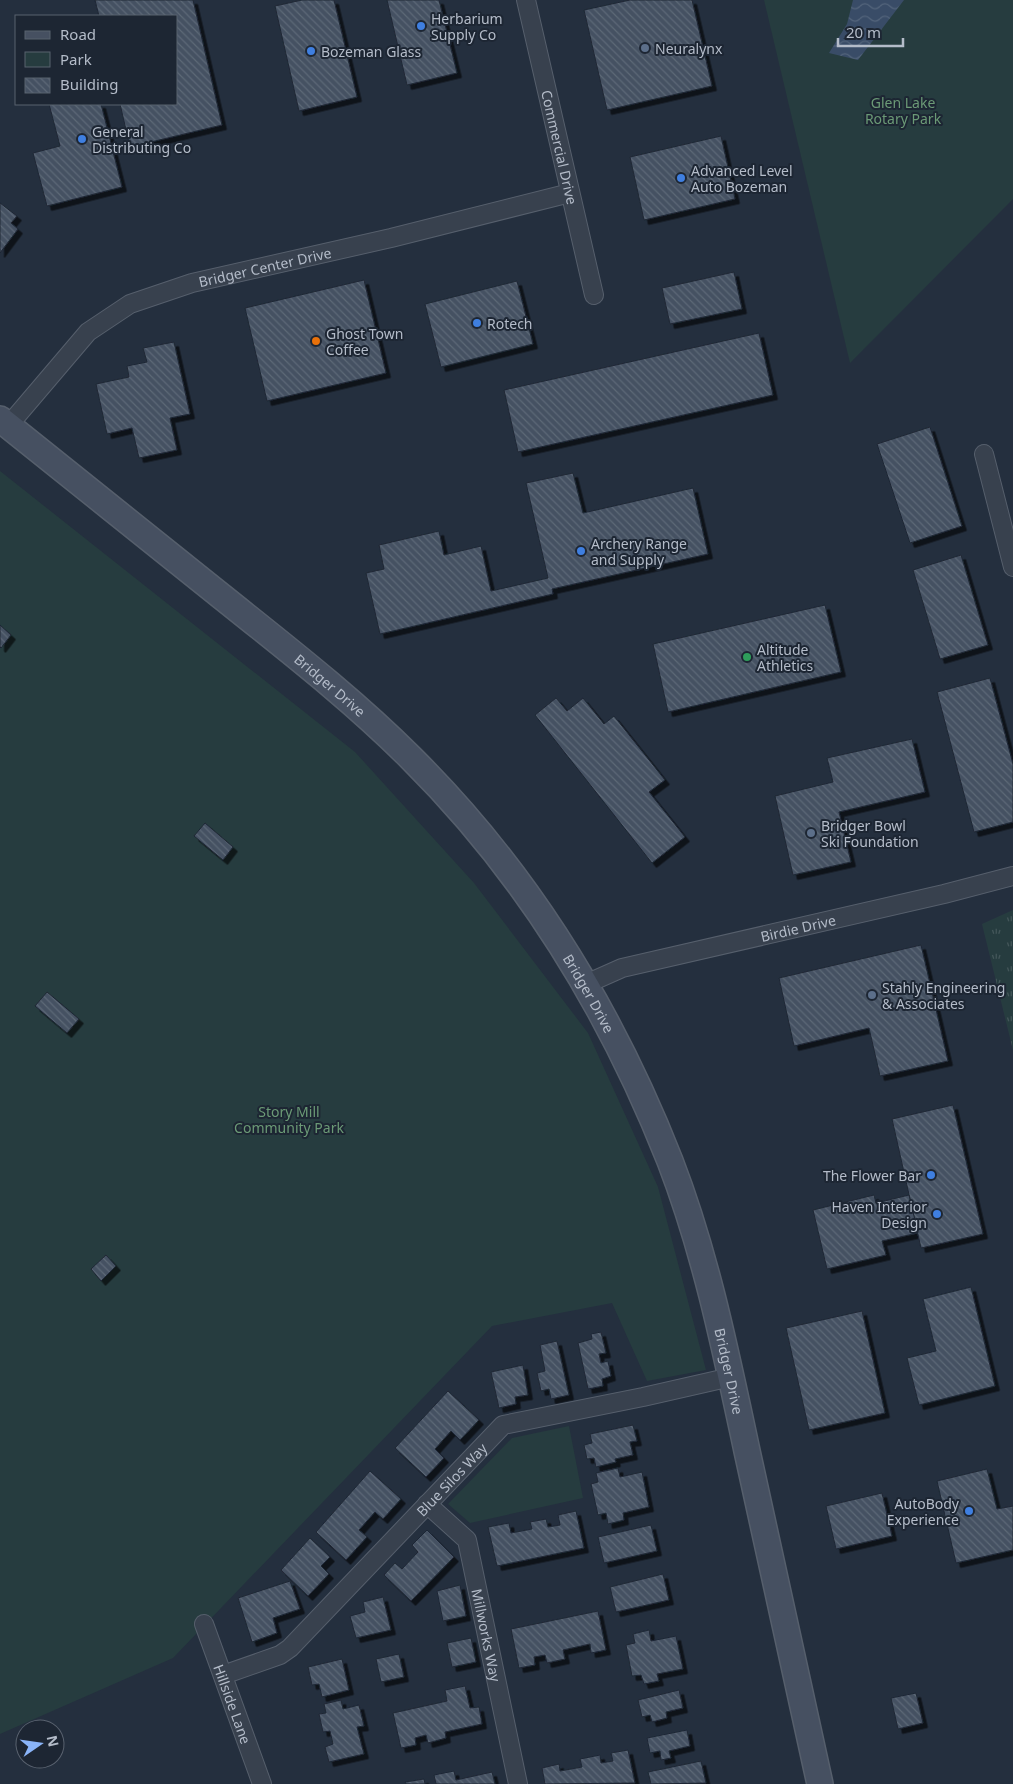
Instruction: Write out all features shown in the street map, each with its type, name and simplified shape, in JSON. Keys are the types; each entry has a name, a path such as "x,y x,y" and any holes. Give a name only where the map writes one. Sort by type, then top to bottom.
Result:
{"main road":[{"name":"Bridger Drive","path":"4,422 329,683 412,759 493,850 536,906 586,984 640,1090 670,1163 695,1234 731,1376 820,1784"}],"street":[{"name":"Commercial Drive","path":"526,0 594,295"},
{"name":"Bridger Center Drive","path":"4,422 88,332 130,304 192,283 390,238 570,193"},
{"path":"984,454 1013,567"},
{"name":"Birdie Drive","path":"586,984 622,968 944,894 1013,876"},
{"name":"Blue Silos Way","path":"223,1675 280,1655 290,1648 503,1426 644,1397 731,1376"},
{"name":"Millworks Way","path":"427,1504 467,1540 518,1784"},
{"name":"Hillside Lane","path":"204,1624 262,1784"}],"green space":[{"name":"Glen Lake Rotary Park","path":"764,0 1013,0 1013,199 850,363"},
{"name":"Story Mill Community Park","path":"0,471 355,752 474,883 588,1033 658,1187 706,1370 647,1381 612,1303 492,1326 173,1658 34,1719 15,1719 15,1727 0,1734"},
{"path":"1013,910 1013,1050 982,924"},
{"path":"569,1426 583,1498 470,1523 448,1504 512,1438"}],"water":[{"path":"853,0 904,0 858,60 829,53 847,24"}],"building":[{"path":"95,0 193,0 222,125 130,147 120,105 178,105 178,15 99,15"},
{"path":"302,0 334,0 357,97 299,111 275,6"},
{"path":"387,0 439,0 457,73 407,85"},
{"path":"630,0 692,0 712,86 607,110 584,10"},
{"path":"49,105 101,105 122,187 47,206 33,153 60,146"},
{"path":"721,136 735,199 644,220 630,157"},
{"path":"0,203 17,216 11,223 18,229 0,253"},
{"path":"734,272 742,309 670,324 662,288"},
{"path":"364,280 386,373 267,401 245,308"},
{"path":"517,281 533,344 441,367 425,304"},
{"path":"759,333 773,395 518,452 504,390"},
{"path":"174,342 190,414 170,418 177,450 139,458 132,428 107,434 96,384 129,377 127,366 147,362 143,348"},
{"path":"930,427 962,526 910,543 877,444"},
{"path":"573,473 583,513 693,488 708,554 552,589 553,594 380,634 366,573 384,569 379,545 439,531 444,555 481,546 491,591 548,578 526,483"},
{"path":"961,555 988,645 940,659 913,570"},
{"path":"825,605 841,672 668,712 653,644"},
{"path":"0,625 11,635 1,648 0,647"},
{"path":"990,678 1013,764 1013,822 974,832 937,692"},
{"path":"556,698 567,711 583,698 604,724 614,716 665,780 649,792 685,837 652,863 535,715"},
{"path":"912,739 925,792 839,812 851,862 793,875 775,796 833,782 827,758"},
{"path":"205,823 233,847 223,860 194,836"},
{"path":"921,945 948,1061 880,1076 869,1028 794,1046 779,978"},
{"path":"47,992 79,1019 67,1033 35,1006"},
{"path":"953,1105 983,1234 921,1248 892,1119"},
{"path":"874,1195 876,1203 909,1195 918,1233 882,1241 886,1255 827,1269 813,1210"},
{"path":"106,1255 116,1266 101,1281 91,1269"},
{"path":"971,1287 995,1386 919,1405 907,1358 936,1351 923,1299"},
{"path":"862,1311 885,1413 809,1430 786,1328"},
{"path":"601,1332 606,1353 599,1354 601,1363 608,1361 611,1376 602,1379 603,1386 588,1389 578,1343 592,1339 591,1334"},
{"path":"557,1341 569,1395 551,1399 549,1389 541,1391 537,1373 545,1371 540,1345"},
{"path":"523,1365 528,1395 515,1397 516,1404 499,1408 491,1372"},
{"path":"448,1391 479,1420 460,1440 451,1431 435,1449 444,1458 426,1477 395,1448"},
{"path":"633,1425 637,1441 630,1442 633,1455 615,1459 616,1462 596,1467 594,1458 587,1459 584,1445 592,1443 590,1434"},
{"path":"618,1468 620,1477 642,1472 649,1507 623,1513 624,1520 608,1524 606,1513 598,1515 591,1484 598,1482 596,1473"},
{"path":"987,1469 997,1509 1013,1506 1013,1550 956,1563 937,1481"},
{"path":"370,1471 401,1499 383,1519 375,1512 359,1530 367,1537 346,1560 316,1532"},
{"path":"882,1493 892,1536 836,1549 826,1506"},
{"path":"576,1511 584,1548 497,1566 488,1527 509,1523 511,1533 532,1529 530,1522 546,1519 548,1527 560,1525 558,1515"},
{"path":"651,1525 657,1551 604,1563 598,1537"},
{"path":"427,1530 454,1557 411,1601 384,1575 395,1563 402,1569 418,1552 412,1545"},
{"path":"310,1538 330,1557 321,1566 329,1574 308,1596 281,1570"},
{"path":"663,1574 669,1600 616,1612 610,1587"},
{"path":"290,1581 300,1609 273,1618 277,1633 252,1642 238,1598"},
{"path":"460,1585 466,1616 443,1621 437,1591"},
{"path":"383,1597 391,1630 356,1638 350,1616 365,1612 363,1602"},
{"path":"598,1611 606,1650 591,1653 590,1644 563,1650 565,1659 547,1663 545,1655 534,1657 535,1665 519,1668 511,1629"},
{"path":"649,1630 651,1641 676,1636 683,1669 657,1674 659,1681 644,1684 641,1675 632,1676 626,1645 635,1643 633,1634"},
{"path":"471,1638 476,1662 452,1667 447,1643"},
{"path":"399,1654 404,1677 381,1682 376,1659"},
{"path":"342,1659 349,1690 322,1697 319,1684 312,1685 308,1667"},
{"path":"465,1686 470,1708 479,1707 482,1724 445,1732 446,1738 428,1743 426,1735 415,1738 416,1745 401,1748 393,1713 447,1701 445,1690"},
{"path":"679,1690 683,1708 666,1712 667,1718 652,1722 650,1715 642,1717 638,1700"},
{"path":"916,1693 923,1723 898,1729 891,1698"},
{"path":"341,1700 343,1709 359,1705 364,1726 357,1727 364,1754 329,1762 325,1747 333,1744 330,1731 323,1732 319,1714 326,1713 324,1704"},
{"path":"687,1730 690,1746 669,1751 671,1758 661,1760 660,1751 650,1753 647,1738"},
{"path":"628,1750 635,1783 545,1784 542,1768 559,1764 560,1771 582,1767 580,1759 600,1755 601,1763 613,1761 611,1753"},
{"path":"701,1761 706,1783 651,1784 648,1772"},
{"path":"454,1771 456,1780 492,1772 495,1784 436,1784 434,1775"},
{"path":"424,1779 425,1784 406,1784 405,1782"}],"place":[{"name":"Herbarium Supply Co","path":"421,26"},
{"name":"Neuralynx","path":"645,48"},
{"name":"Bozeman Glass","path":"311,51"},
{"name":"General Distributing Co","path":"82,139"},
{"name":"Advanced Level Auto Bozeman","path":"681,178"},
{"name":"Rotech","path":"477,323"},
{"name":"Ghost Town Coffee","path":"316,341"},
{"name":"Archery Range and Supply","path":"581,551"},
{"name":"Altitude Athletics","path":"747,657"},
{"name":"Bridger Bowl Ski Foundation","path":"811,833"},
{"name":"Stahly Engineering & Associates","path":"872,995"},
{"name":"The Flower Bar","path":"931,1175"},
{"name":"Haven Interior Design","path":"937,1214"},
{"name":"AutoBody Experience","path":"969,1511"}]}
